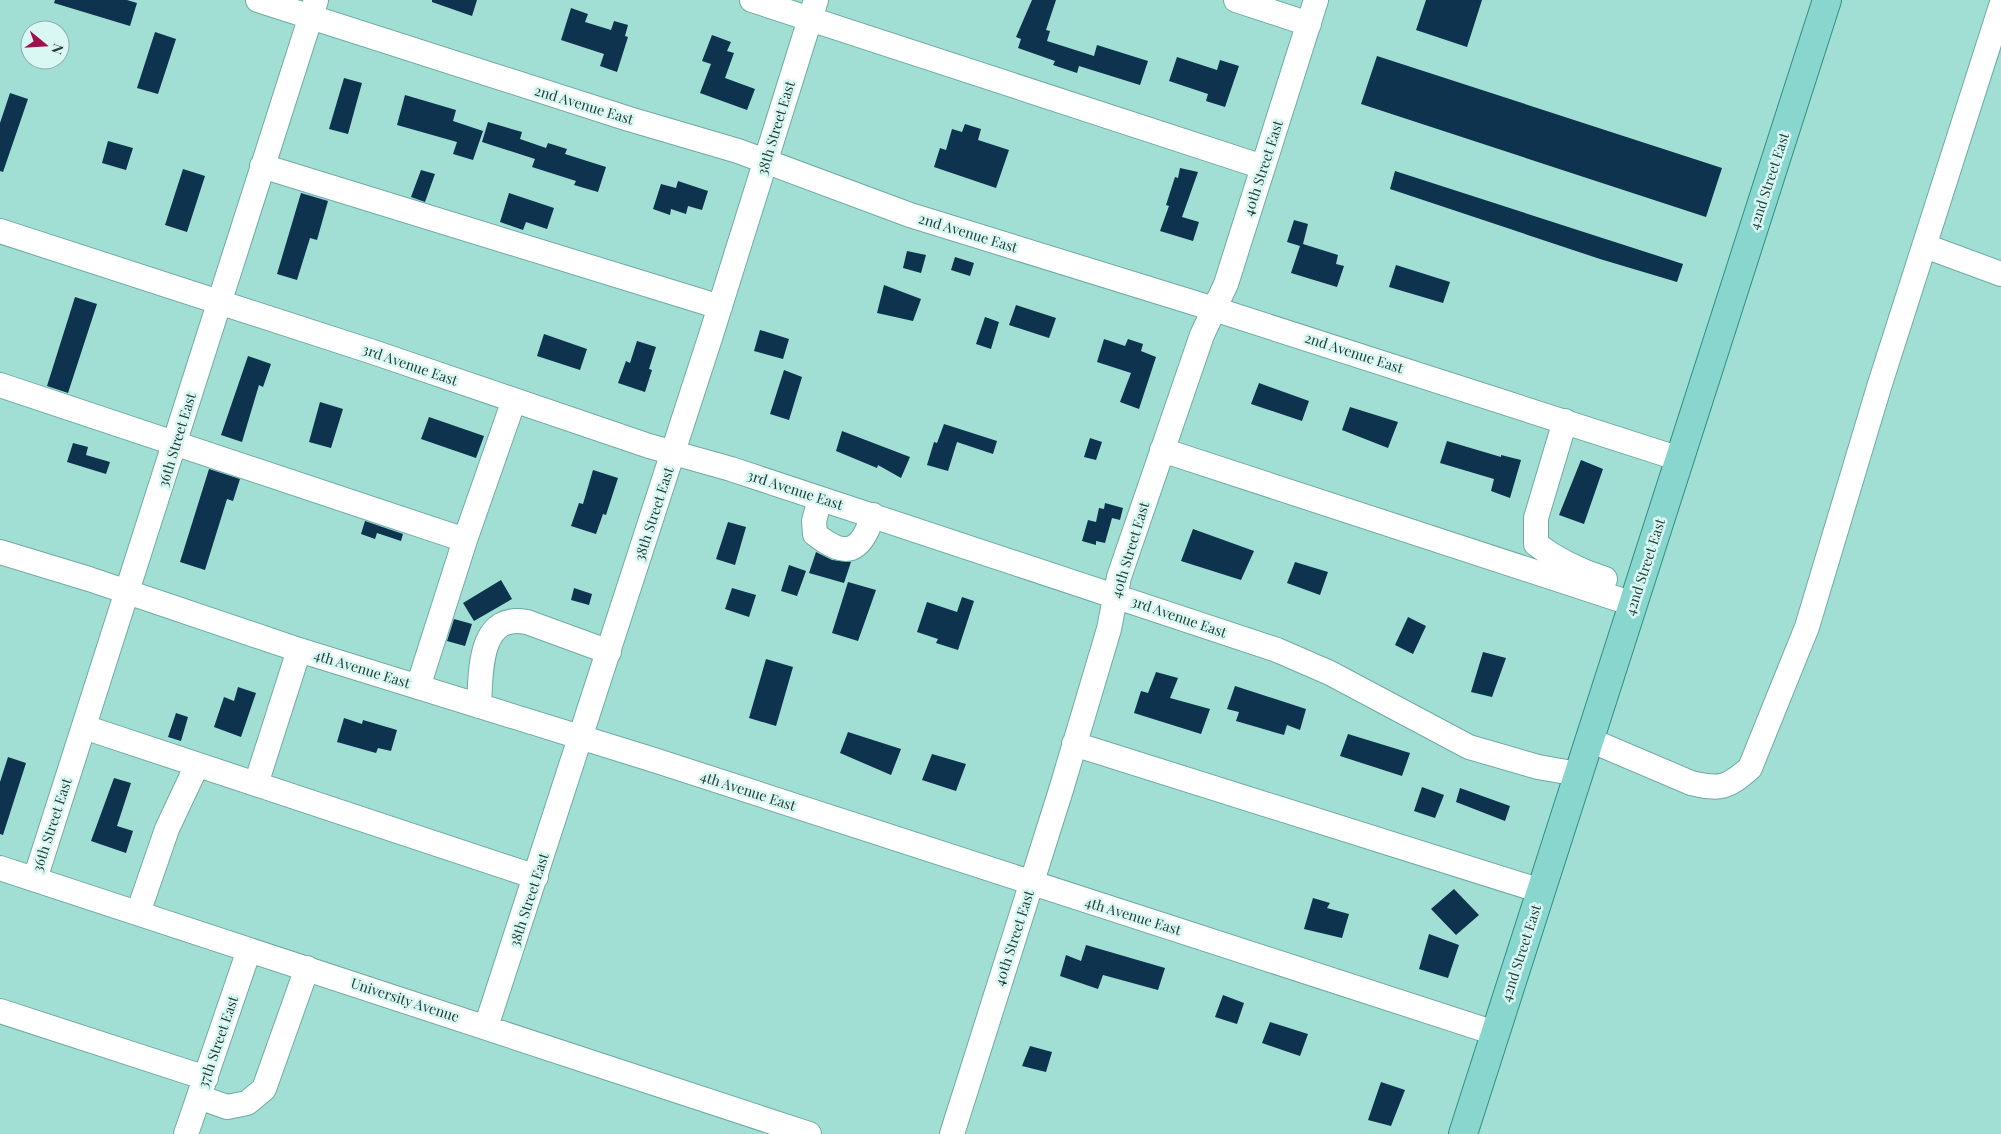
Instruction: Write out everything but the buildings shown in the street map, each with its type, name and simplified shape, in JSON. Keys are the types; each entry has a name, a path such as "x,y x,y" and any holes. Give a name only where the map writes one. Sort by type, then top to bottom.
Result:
{"main road":[{"name":"42nd Street East","path":"1463,1134 1828,0"}],"street":[{"name":"2nd Avenue East","path":"258,0 313,9 766,161 910,215 1214,309 1680,459"},
{"path":"752,0 813,9 1263,167"},
{"path":"1236,0 1308,24"},
{"name":"40th Street East","path":"952,1134 1109,629 1119,577 1202,335 1226,284 1316,0"},
{"path":"1590,740 1691,783 1708,787 1721,788 1736,780 1750,768 1807,626 1879,387 1925,246 1993,58 2001,6"},
{"name":"36th Street East","path":"35,879 176,444 218,303 313,9"},
{"name":"38th Street East","path":"486,1027 582,738 720,308 813,9"},
{"path":"262,166 720,308"},
{"name":"3rd Avenue East","path":"0,231 673,453 820,498 1116,595 1277,650 1330,673 1469,747 1538,767 1578,774"},
{"path":"1925,246 2001,274"},
{"path":"0,385 465,540"},
{"path":"418,687 465,540 514,400"},
{"path":"1565,422 1536,518 1536,544 1551,555 1636,597"},
{"path":"1162,450 1636,597"},
{"path":"820,498 814,521 815,534 829,545 841,550 856,547 866,537 873,516"},
{"name":"4th Avenue East","path":"0,552 128,592 299,650 582,738 1495,1033"},
{"path":"479,706 481,664 486,643 497,627 514,620 527,622 609,652"},
{"path":"256,784 299,650"},
{"path":"84,727 536,878"},
{"path":"1074,744 1541,891"},
{"path":"138,913 167,830 197,765"},
{"name":"University Avenue","path":"0,868 809,1134"},
{"name":"37th Street East","path":"186,1134 249,950"},
{"path":"0,1011 203,1087 227,1107 247,1103 264,1089 307,968"}]}
